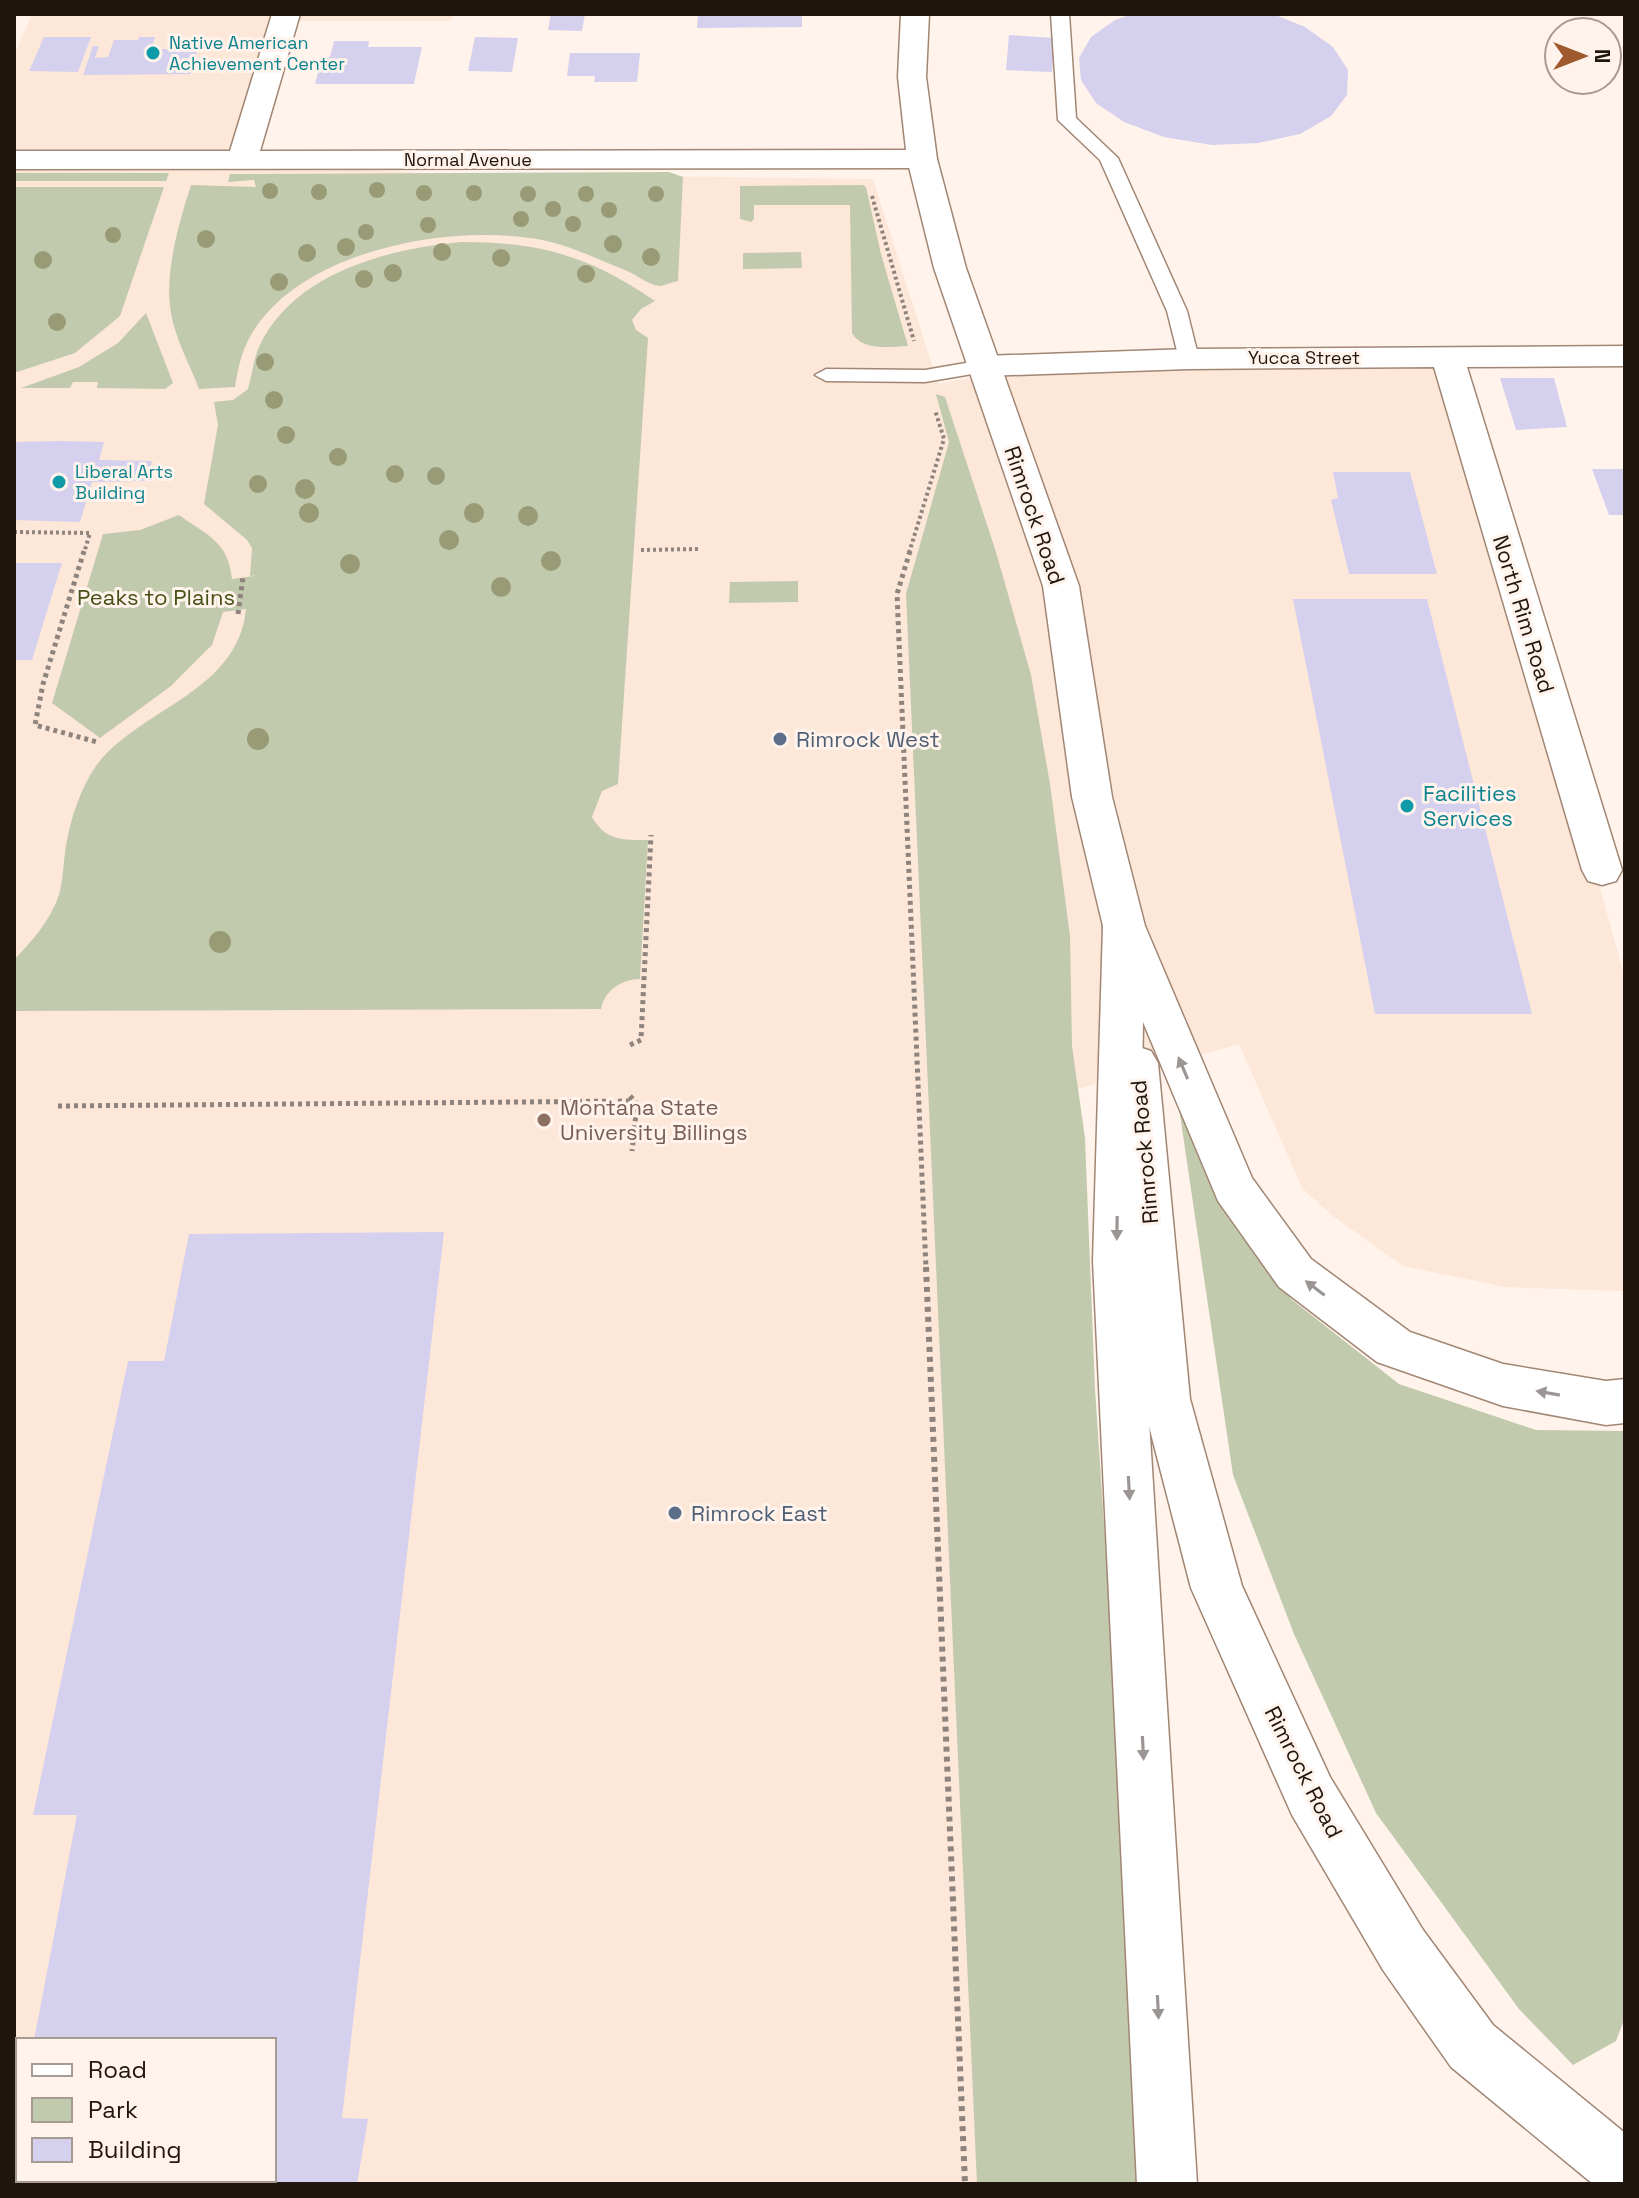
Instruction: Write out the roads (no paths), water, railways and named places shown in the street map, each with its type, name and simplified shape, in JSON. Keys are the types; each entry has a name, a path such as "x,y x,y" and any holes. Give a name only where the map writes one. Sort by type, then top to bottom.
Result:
{"main road":[{"path":"242,160 286,14"},
{"name":"Rimrock Road","path":"915,14 912,77 922,159 950,268 1061,586 1092,797 1124,926 1166,1399 1217,1588 1311,1796 1403,1950 1472,2046 1625,2172"},
{"name":"Normal Avenue","path":"14,160 922,159"},
{"name":"Yucca Street","path":"983,366 1189,359 1625,356"},
{"name":"North Rim Road","path":"1447,357 1602,870"},
{"path":"1124,926 1234,1188 1295,1273 1394,1347 1503,1385 1606,1403 1625,1401"},
{"path":"1124,926 1116,1261 1167,2184"}],"lane":[{"path":"1060,14 1067,120 1108,158 1177,311 1189,359"},
{"path":"826,375 925,376 983,366"}],"place":[{"name":"Native American Achievement Center","path":"153,53"},
{"name":"Liberal Arts Building","path":"59,482"},
{"name":"Rimrock West","path":"780,739"},
{"name":"Facilities Services","path":"1407,806"},
{"name":"Montana State University Billings","path":"544,1120"},
{"name":"Rimrock East","path":"675,1513"}],"park label":[{"name":"Peaks to Plains","path":"156,597"}]}
